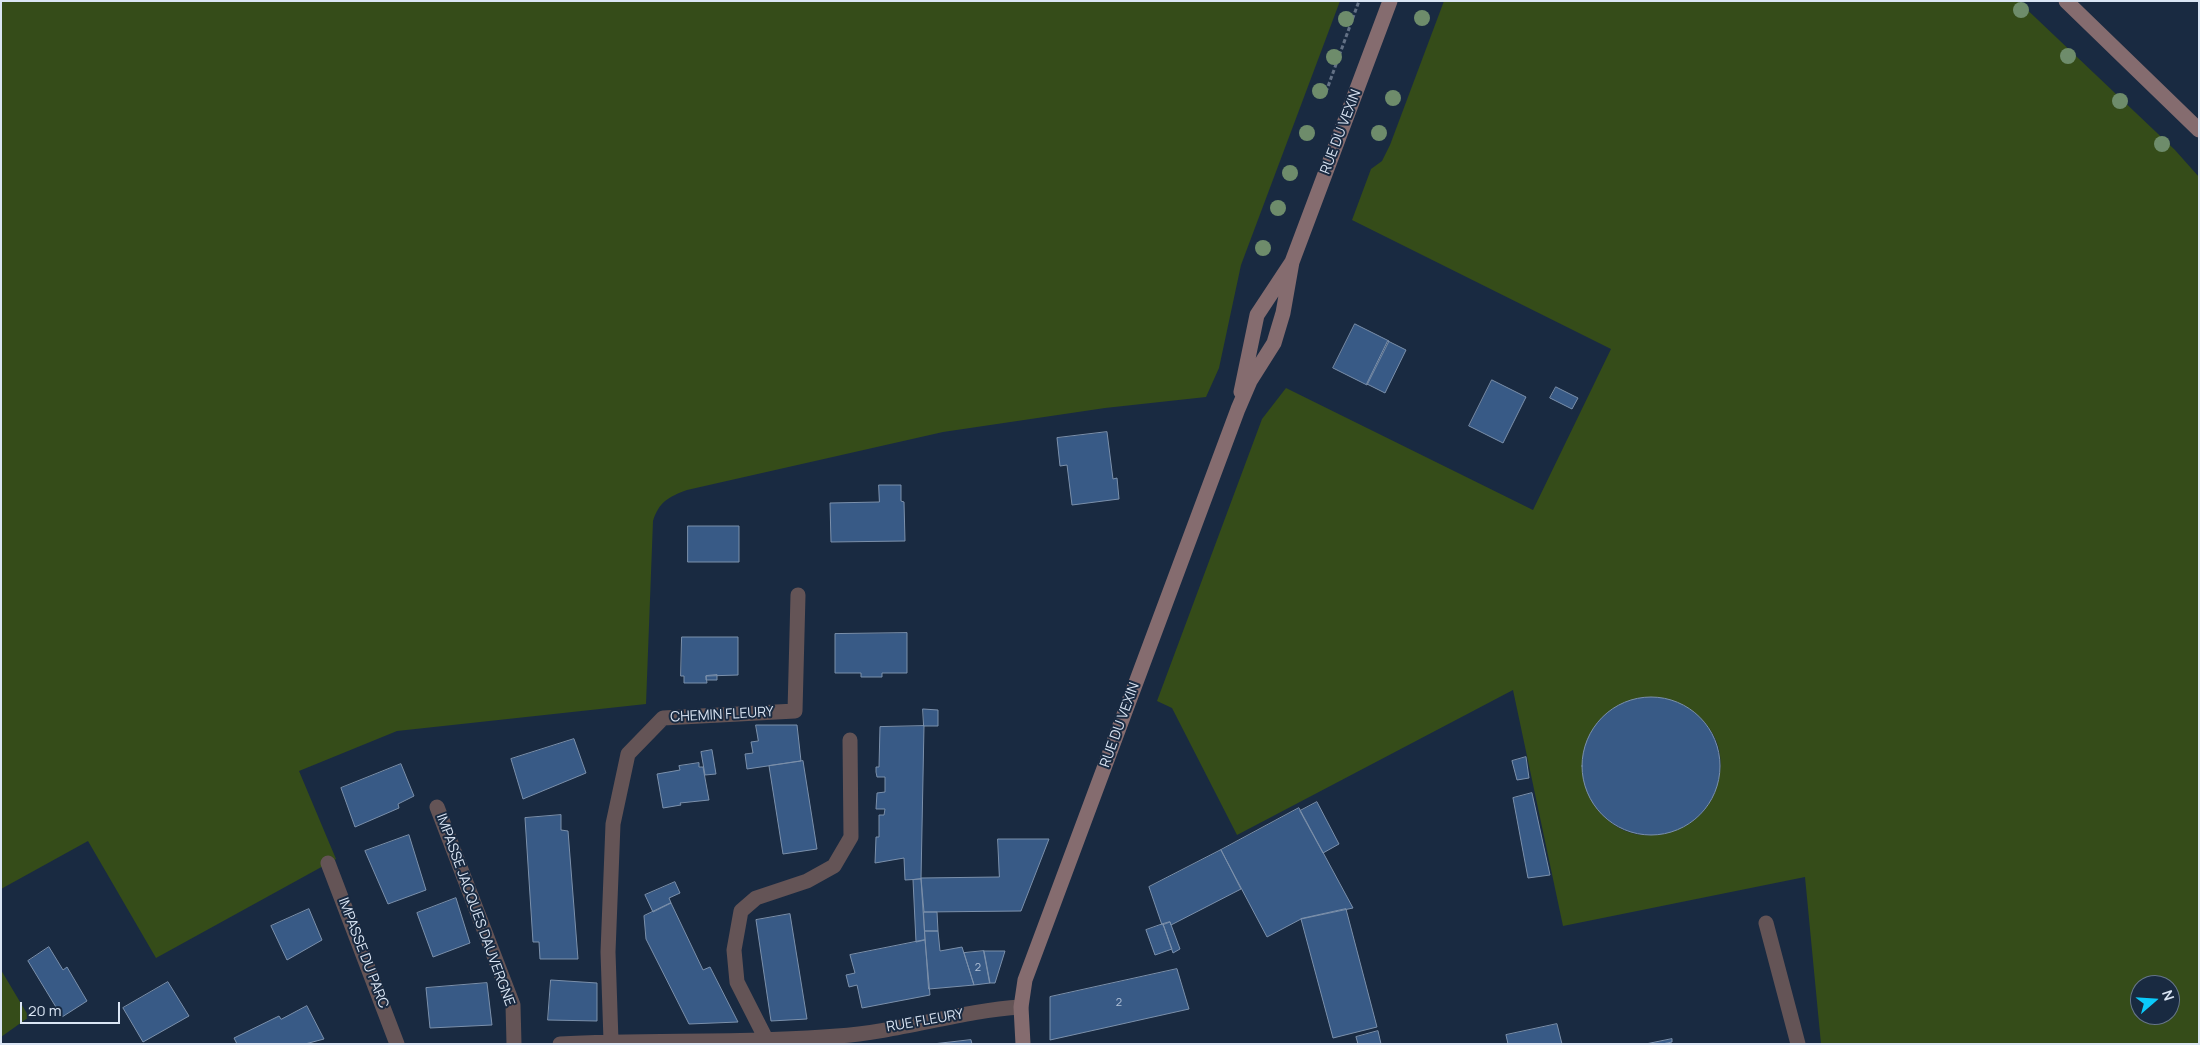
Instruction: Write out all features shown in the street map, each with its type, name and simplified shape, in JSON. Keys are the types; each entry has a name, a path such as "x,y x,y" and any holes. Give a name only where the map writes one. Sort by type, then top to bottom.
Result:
{"street":[{"name":"RUE DU VEXIN","path":"1023,1044 1021,1007 1025,980 1038,941 1238,409 1250,381 1274,343 1283,313 1292,262 1390,1"},
{"path":"2066,1 2199,130"},
{"name":"RUE DU VEXIN","path":"1238,409 1248,348 1257,315 1292,262"},
{"name":"CHEMIN FLEURY","path":"606,1042 613,824 628,754 663,718 794,710 798,595"},
{"path":"767,1041 737,982 734,950 741,911 756,898 807,881 834,866 851,837 850,740"},
{"name":"IMPASSE JACQUES DAUVERGNE","path":"437,807 513,1005 514,1044"},
{"name":"IMPASSE DU PARC","path":"328,863 397,1044"},
{"path":"1766,922 1798,1044"},
{"name":"RUE FLEURY","path":"560,1044 606,1042 711,1043 840,1036 992,1009 1021,1007"}],"green space":[{"path":"1,1 1340,1 1241,265 1219,368 1206,397 1105,408 943,432 687,490 675,495 661,505 653,521 646,704 397,731 299,771 336,859 156,958 88,841 1,889"},
{"path":"1444,1 2018,1 2175,150 2199,177 2199,1044 1821,1044 1805,877 1563,926 1513,690 1237,835 1172,708 1157,701 1262,419 1286,388 1533,510 1611,349 1352,220 1371,169 1382,161 1390,145","holes":["1643,697 1661,698 1677,703 1692,711 1704,722 1714,735 1719,750 1721,767 1717,786 1711,800 1698,817 1678,829 1646,835 1619,828 1599,810 1586,786 1583,759 1591,733 1610,711"]},
{"path":"1,970 29,1017 1,1037"}],"building":[{"path":"1355,324 1389,341 1367,385 1333,368"},
{"path":"1388,341 1406,350 1385,393 1367,384"},
{"path":"1492,380 1526,397 1503,443 1469,426"},
{"path":"1556,387 1578,398 1572,409 1550,398"},
{"path":"1107,432 1113,479 1117,478 1119,499 1072,505 1067,465 1060,466 1057,438"},
{"path":"879,485 901,485 901,501 904,502 905,541 831,542 830,503 879,502"},
{"path":"688,526 739,526 739,562 688,562"},
{"path":"907,633 907,673 882,673 882,677 861,677 861,673 835,673 835,634"},
{"path":"682,637 738,637 738,675 706,676 707,683 684,683 684,676 681,676"},
{"path":"717,675 717,680 706,680 706,676"},
{"path":"1651,697 1677,702 1700,717 1715,740 1720,766 1715,792 1700,815 1677,830 1651,835 1625,830 1602,815 1587,792 1582,766 1587,740 1602,717 1625,702"},
{"path":"923,709 938,710 938,726 924,726"},
{"path":"756,725 797,725 801,761 747,769 745,754 753,753 751,742 758,741"},
{"path":"924,726 921,879 905,880 904,858 875,863 876,837 879,837 879,815 884,815 885,809 876,809 877,793 885,792 885,777 877,777 876,772 876,767 879,767 880,727"},
{"path":"574,739 586,773 523,799 511,759"},
{"path":"712,750 716,774 705,775 701,752"},
{"path":"1526,757 1529,778 1517,780 1512,761"},
{"path":"803,761 817,849 783,854 769,766"},
{"path":"699,763 699,767 703,767 709,800 680,803 681,805 663,808 657,774 680,770 679,766"},
{"path":"401,764 414,796 398,804 399,808 355,827 341,788"},
{"path":"1532,793 1550,875 1528,878 1513,798"},
{"path":"1317,802 1339,844 1323,853 1300,811"},
{"path":"1299,808 1353,908 1301,919 1267,937 1221,850"},
{"path":"561,815 561,830 568,831 578,959 540,959 539,942 533,942 525,818"},
{"path":"409,835 426,890 388,904 365,851"},
{"path":"998,839 1049,839 1021,911 924,912 921,878 999,877"},
{"path":"1221,850 1241,889 1171,925 1170,922 1162,925 1149,887"},
{"path":"921,879 925,940 916,942 913,880"},
{"path":"675,882 680,893 669,898 671,903 653,912 645,895"},
{"path":"456,898 470,943 433,957 417,913"},
{"path":"671,903 703,970 710,967 738,1022 689,1024 646,939 644,916"},
{"path":"309,909 322,940 287,960 271,926"},
{"path":"1346,909 1377,1027 1333,1038 1301,919"},
{"path":"924,912 937,912 938,931 925,931"},
{"path":"790,914 807,1019 771,1021 756,920"},
{"path":"1170,922 1180,949 1173,953 1163,924"},
{"path":"1163,924 1172,949 1155,955 1146,930"},
{"path":"925,931 938,931 940,951 962,947 974,985 929,989"},
{"path":"925,940 930,995 862,1008 857,985 849,987 846,975 855,973 850,955"},
{"path":"49,947 63,970 67,967 87,1001 62,1017 28,961"},
{"path":"984,951 990,983 974,985 964,953"},
{"path":"984,951 1005,951 995,983 990,983"},
{"path":"1177,969 1189,1009 1050,1040 1050,997"},
{"path":"551,980 597,983 597,1021 548,1020"},
{"path":"168,982 189,1016 143,1042 123,1008"},
{"path":"487,983 492,1025 430,1028 426,988"},
{"path":"307,1006 324,1039 305,1044 237,1044 234,1038 279,1016 281,1019"},
{"path":"1557,1024 1562,1044 1508,1044 1506,1035"},
{"path":"1378,1031 1381,1044 1358,1044 1356,1037"},
{"path":"1672,1039 1672,1042 1662,1044 1646,1044"},
{"path":"971,1040 972,1044 933,1044"}]}
